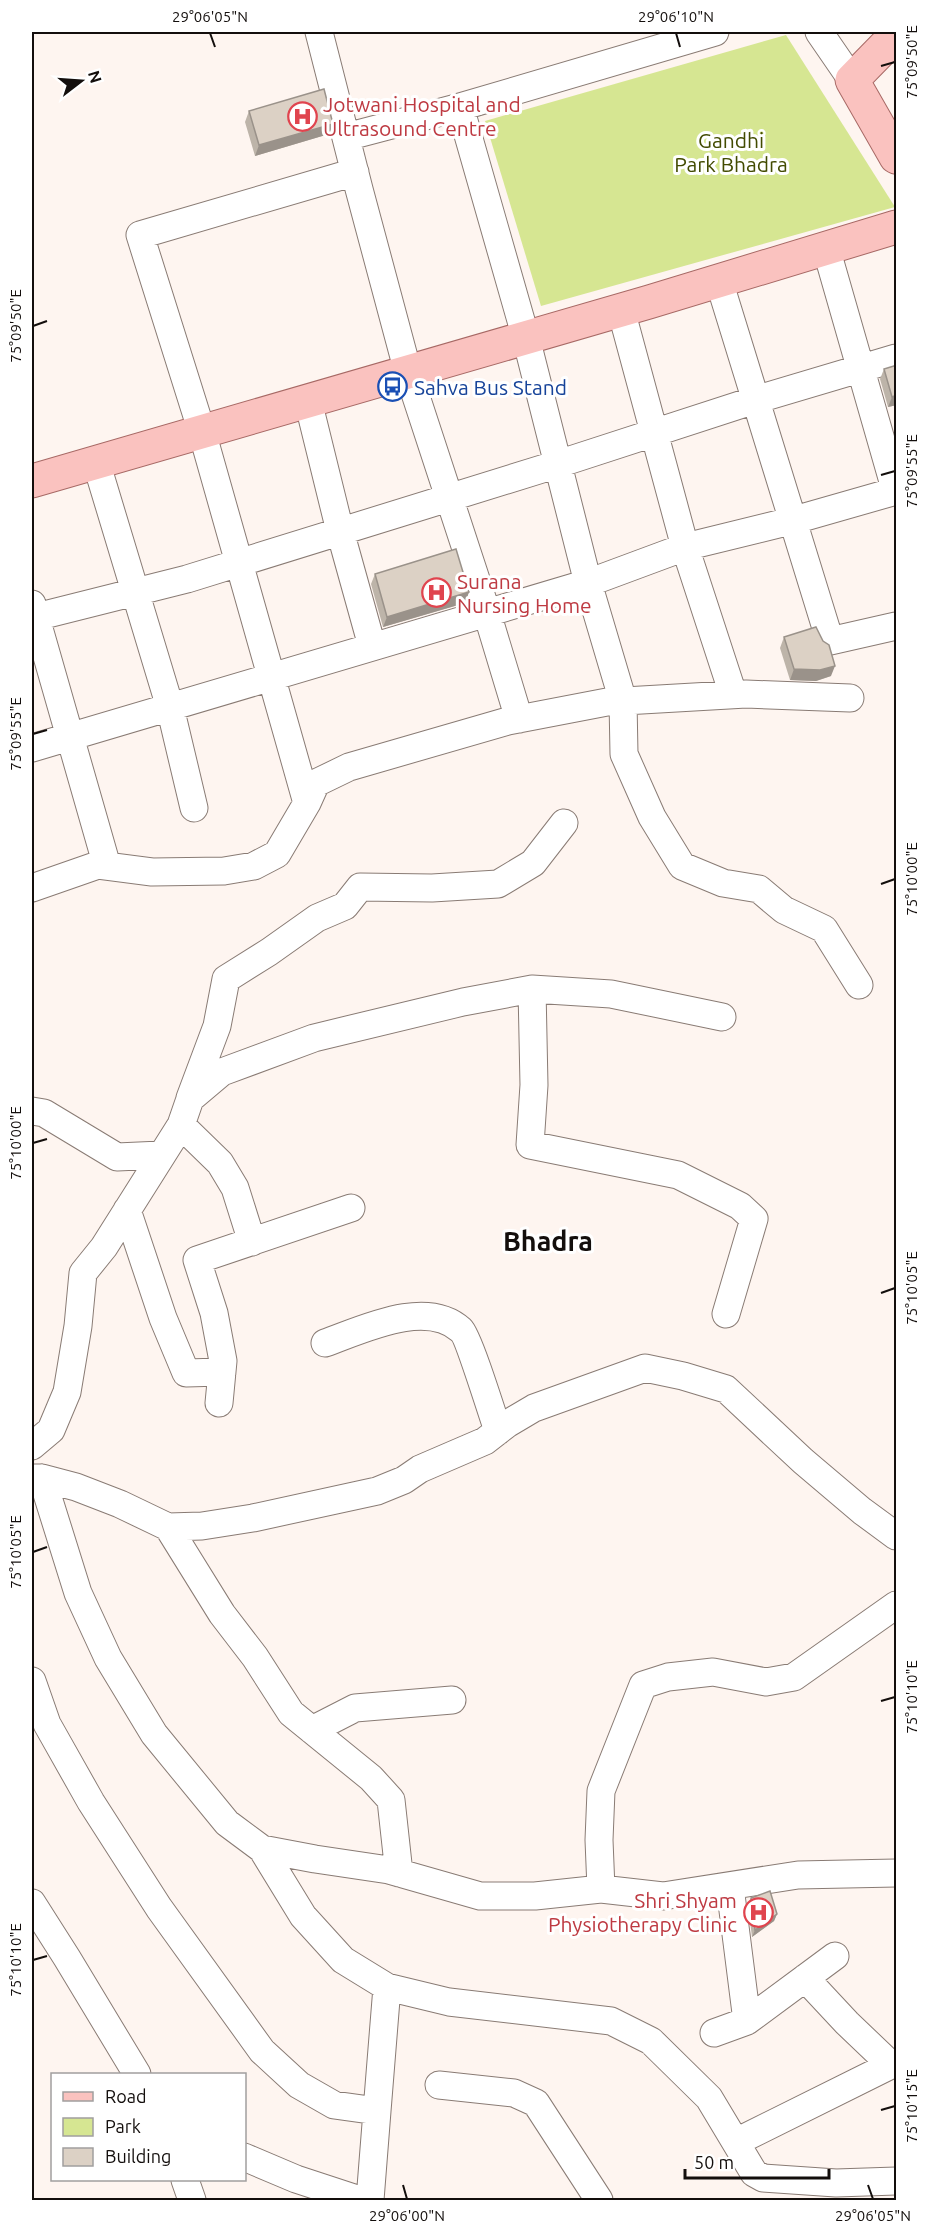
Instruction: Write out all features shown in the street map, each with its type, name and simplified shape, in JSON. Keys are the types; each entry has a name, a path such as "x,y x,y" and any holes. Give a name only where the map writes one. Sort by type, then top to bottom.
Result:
{"main road":[{"path":"897,35 852,80 897,157"},
{"path":"32,481 526,338 897,227"}],"street":[{"path":"320,32 408,372 487,613 519,719"},
{"path":"346,137 460,107 715,32"},
{"path":"819,32 852,80"},
{"path":"460,107 526,338 588,584 623,701 624,754 652,818 682,866 723,883 759,888 784,910 824,929 859,985"},
{"path":"307,803 202,432 140,235 355,172"},
{"path":"32,748 588,584 685,547 791,521 896,491 826,248"},
{"path":"718,281 830,641 897,626"},
{"path":"621,310 685,547 733,694"},
{"path":"107,866 33,613 187,579 558,464 755,400 897,358"},
{"path":"308,401 340,531 372,646"},
{"path":"96,462 170,707 194,808"},
{"path":"32,888 98,865 152,872 224,871 254,866 277,854 316,783 349,767 519,719 607,702 733,694 850,698"},
{"path":"32,1446 51,1430 67,1392 78,1326 83,1273 104,1247 181,1125 217,1026 226,979 316,918 345,906 360,888 432,888 498,884 534,863 564,823"},
{"path":"190,1099 222,1072 314,1038 463,1002 532,989 611,994 722,1017"},
{"path":"532,989 534,1085 530,1145 678,1175 740,1206 754,1219 726,1314"},
{"path":"32,1111 44,1113 117,1157 161,1155"},
{"path":"181,1125 220,1163 235,1188 252,1242"},
{"path":"219,1403 223,1361 214,1313 197,1260 351,1208"},
{"path":"127,1210 163,1318 186,1373 222,1372"},
{"path":"325,1344 380,1323 419,1316 442,1319 463,1332 498,1431"},
{"path":"37,1478 76,1487 120,1504 168,1527 202,1526 253,1518 377,1491 404,1480 420,1469 485,1441 534,1408 645,1368 726,1389 803,1461 862,1511 897,1536"},
{"path":"37,1478 78,1593 108,1658 154,1734 226,1822 262,1849 303,1916 343,1960 387,1987 449,2002 611,2021 651,2041 709,2098 754,2173 763,2178 836,2183 897,2181"},
{"path":"168,1527 222,1614 255,1657 291,1713 371,1778 391,1800 399,1873"},
{"path":"601,1889 599,1840 601,1791 643,1685 668,1677 713,1672 766,1682 794,1677 897,1605"},
{"path":"32,1681 47,1724 91,1802 159,1908 262,2050 299,2085 334,2104 377,2111"},
{"path":"312,1730 355,1708 452,1700"},
{"path":"262,1849 399,1873 480,1896 535,1896 601,1889 663,1896 798,1875 897,1873"},
{"path":"730,1887 747,2021"},
{"path":"32,1903 136,2073"},
{"path":"714,2033 747,2021 835,1956"},
{"path":"736,2142 891,2065 805,1978"},
{"path":"370,2200 387,1987"},
{"path":"439,2085 514,2093 536,2103 598,2200"},
{"path":"246,2158 296,2179 360,2200"},
{"path":"185,2181 192,2200"}],"green space":[{"name":"Gandhi Park Bhadra","path":"786,35 895,207 541,306 485,121"}],"building":[{"path":"324,89 333,124 259,145 249,111"},
{"path":"897,365 897,395 892,397 884,369"},
{"path":"456,549 469,592 387,617 375,574"},
{"path":"816,627 823,641 829,645 835,666 820,670 794,669 784,637"},
{"path":"770,1891 777,1914 755,1930 751,1898"}],"place":[{"name":"Jotwani Hospital and Ultrasound Centre","path":"302,116"},
{"name":"Sahva Bus Stand","path":"393,387"},
{"name":"Surana Nursing Home","path":"436,593"},
{"name":"Shri Shyam Physiotherapy Clinic","path":"758,1912"}],"district":[{"name":"Bhadra","path":"548,1241"}]}
